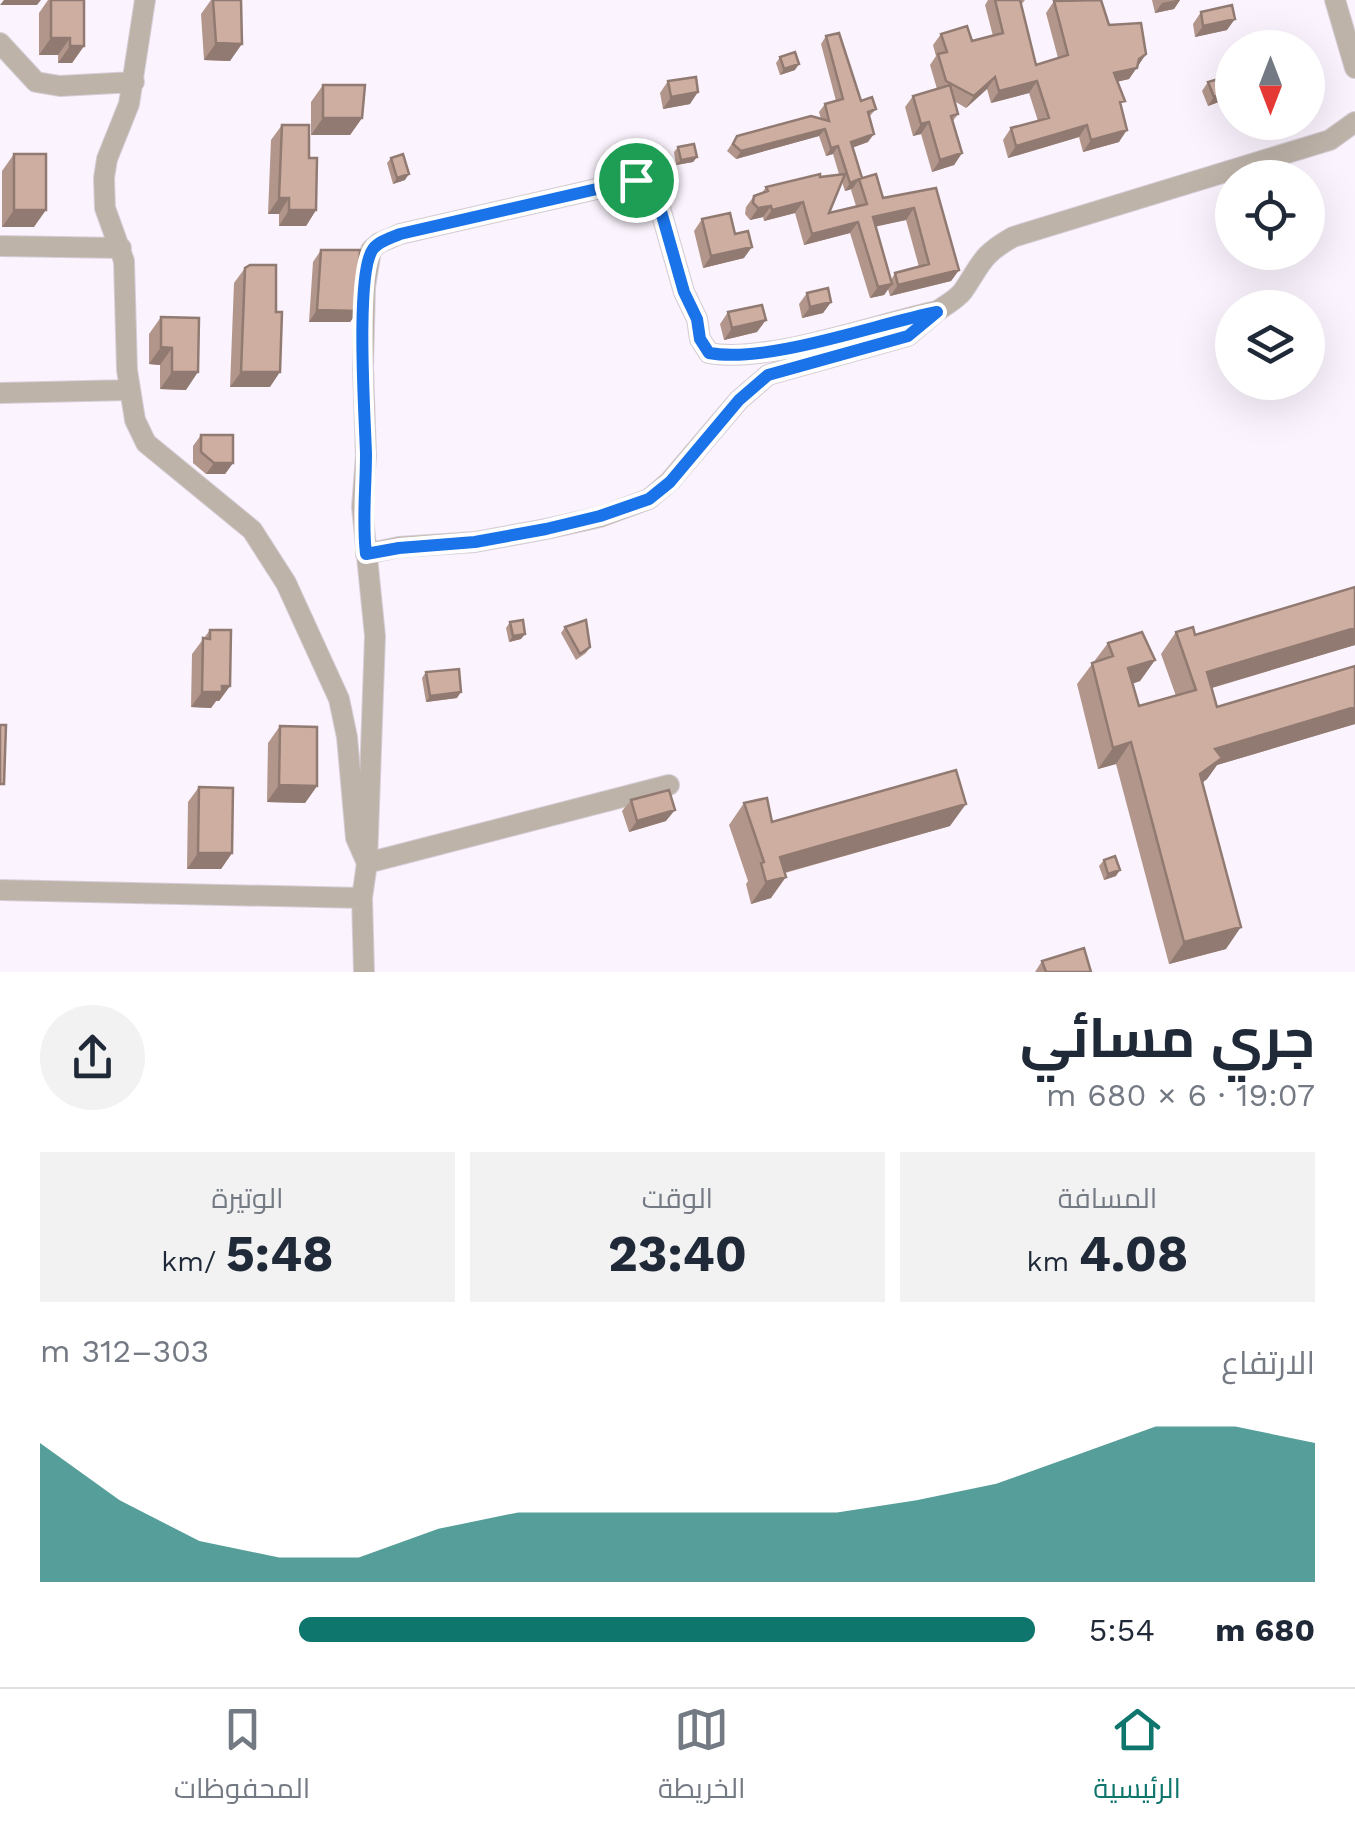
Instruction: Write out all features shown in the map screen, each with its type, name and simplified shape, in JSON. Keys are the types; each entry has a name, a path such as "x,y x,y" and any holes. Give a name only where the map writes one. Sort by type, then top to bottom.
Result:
{"street":[{"path":"146,0 129,104 104,178 105,208 120,248 125,277 129,390 135,420 146,444 252,530 304,618 344,718 356,838 367,862"},
{"path":"1334,0 1355,68"},
{"path":"0,43 36,82 60,86 134,82"},
{"path":"366,554 475,542 546,529 649,499 670,482 739,400 768,375 908,336 962,294 971,274 990,250 1013,238 1330,140 1355,122"},
{"path":"364,972 362,898 367,862 375,636 362,507 366,456 366,271 371,250 389,238 636,180 650,188 660,208 684,292 697,319 700,339 709,353 724,356 759,352 937,312"},
{"path":"0,246 120,248"},
{"path":"0,393 129,390"},
{"path":"367,862 669,785"},
{"path":"0,890 362,898"}],"building":[{"path":"51,0 84,0 84,46 70,46 70,38 51,38"},
{"path":"213,0 241,0 242,44 216,43"},
{"path":"995,0 1020,0 1036,65 1068,55 1054,1 1101,0 1109,25 1141,23 1146,54 1139,59 1137,68 1114,73 1125,101 1120,102 1127,130 1091,140 1087,125 1016,146 1011,128 1049,118 1037,81 999,91 995,77 974,96 946,81 938,54 947,52 941,34 967,26 972,41 1003,33"},
{"path":"1232,5 1235,19 1203,26 1201,12"},
{"path":"839,33 861,101 872,97 876,109 868,112 874,134 851,142 862,178 850,183 838,146 831,148 825,129 741,151 733,144 737,136 811,116 829,121 825,104 843,99 826,36"},
{"path":"795,52 799,64 784,69 780,57"},
{"path":"696,77 698,92 671,97 668,81"},
{"path":"1215,80 1215,97 1214,97 1208,82"},
{"path":"323,85 365,85 362,118 323,118"},
{"path":"950,85 958,114 951,116 962,153 940,160 929,122 921,124 913,96"},
{"path":"282,125 309,125 309,158 317,158 316,210 289,210 289,198 279,198"},
{"path":"694,144 697,157 681,160 678,147"},
{"path":"14,154 46,154 46,210 14,210"},
{"path":"403,154 409,174 397,178 391,158"},
{"path":"820,174 845,174 829,213 867,204 859,179 876,174 883,198 936,188 959,270 898,285 895,273 929,264 914,208 873,217 892,284 878,287 858,222 812,234 803,202 772,210 771,206 758,208 753,203 754,196 768,191 766,187"},
{"path":"730,213 735,234 748,231 752,247 711,256 702,219"},
{"path":"321,250 360,250 358,311 317,310"},
{"path":"276,265 276,312 282,312 280,372 241,372 245,268"},
{"path":"828,288 831,302 810,307 807,293"},
{"path":"762,305 766,320 732,328 728,312"},
{"path":"161,317 199,318 198,372 172,372 172,348 161,347"},
{"path":"201,435 233,435 233,463 214,463 201,452"},
{"path":"1355,587 1355,628 1207,672 1217,707 1355,666 1355,707 1215,749 1222,758 1200,774 1241,927 1184,942 1131,742 1113,748 1092,663 1113,656 1108,643 1142,632 1155,660 1128,668 1139,706 1196,690 1176,632 1193,627 1195,635"},
{"path":"523,620 525,634 513,636 510,622"},
{"path":"586,620 590,647 580,654 565,627"},
{"path":"210,630 231,630 230,686 222,686 222,692 202,692 203,638 210,639"},
{"path":"459,669 461,692 430,696 426,672"},
{"path":"0,725 6,725 4,784 0,784"},
{"path":"280,726 317,727 317,786 279,785"},
{"path":"956,770 966,804 780,857 786,877 766,882 761,863 764,862 744,803 767,798 772,822"},
{"path":"199,787 233,788 232,853 198,853"},
{"path":"669,790 675,810 637,821 631,800"},
{"path":"1115,856 1120,870 1108,874 1104,860"},
{"path":"1084,948 1091,972 1046,972 1042,961"}],"route":[{"path":"636,180 650,188 660,208 684,292 697,319 700,339 709,353 724,356 759,352 937,312 908,336 768,375 739,400 670,482 649,499 546,529 475,542 366,554 362,507 366,478 363,367 366,271 371,250 400,234 636,180"}]}
